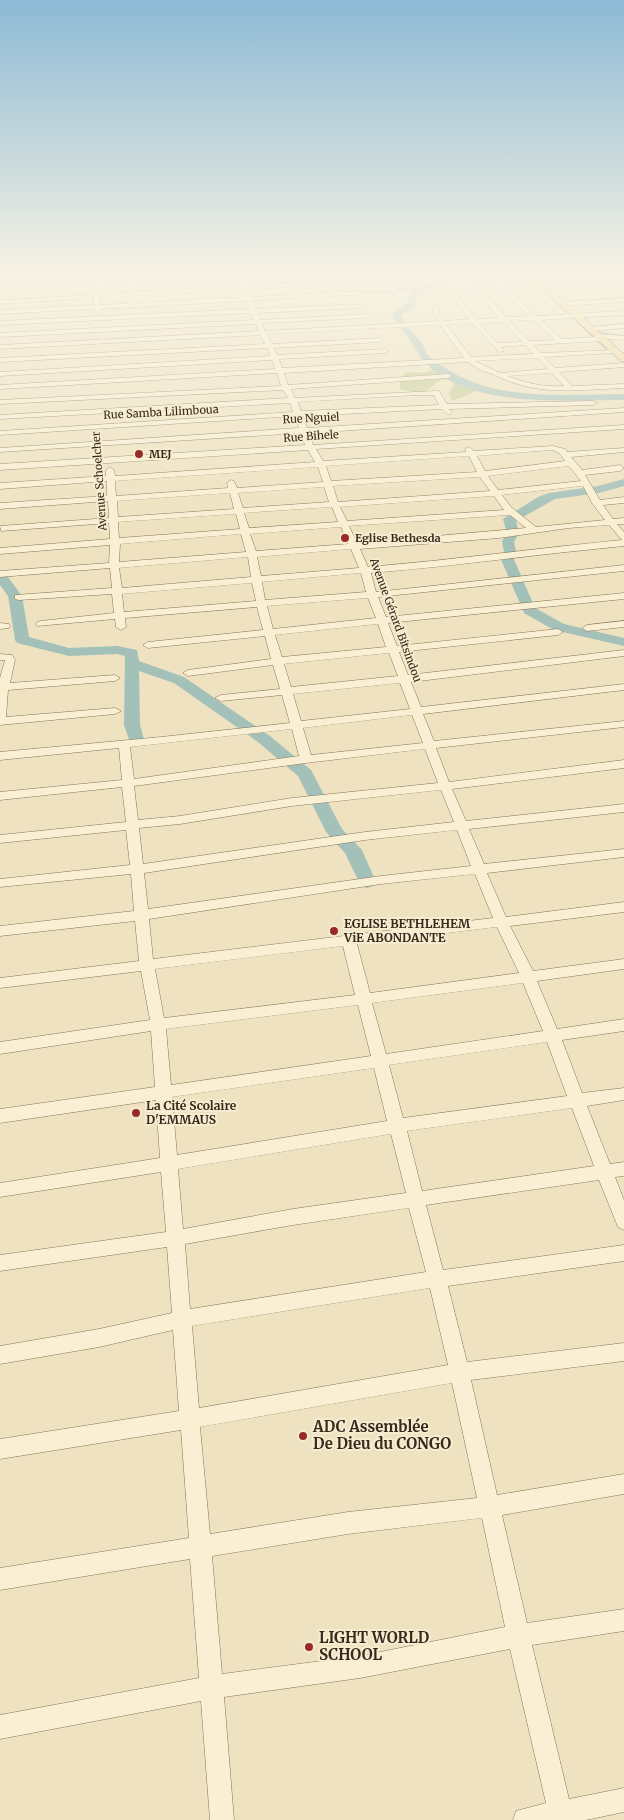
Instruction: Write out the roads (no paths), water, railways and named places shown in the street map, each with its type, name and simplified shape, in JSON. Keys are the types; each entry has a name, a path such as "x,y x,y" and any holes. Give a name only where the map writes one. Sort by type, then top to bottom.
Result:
{"street":[{"path":"0,360 35,358"},
{"name":"Avenue Schoelcher","path":"101,358 104,411 109,443 115,541 114,564 122,627"},
{"path":"0,374 275,358"},
{"name":"Avenue Gérard Bitsindou","path":"275,358 285,386 294,400 311,447 321,464 334,503 355,547 445,786 501,922 528,976 624,1222"},
{"path":"390,358 405,393"},
{"path":"0,387 507,358"},
{"path":"540,358 571,389"},
{"path":"470,359 478,367 524,385 571,389 624,386"},
{"path":"498,375 624,366"},
{"path":"305,370 315,385"},
{"path":"0,402 448,376"},
{"path":"0,417 405,393 436,393 463,437 482,474 496,494 512,512 535,531"},
{"name":"Rue Samba Lilimboua","path":"0,433 445,406 624,402"},
{"name":"Rue Nguiel","path":"0,450 624,410"},
{"name":"Rue Bihele","path":"0,467 624,427"},
{"path":"0,486 553,448 565,454 586,483 596,503 624,538"},
{"path":"565,454 624,450"},
{"path":"225,453 230,471 232,490 240,511 252,556 261,604 306,759"},
{"path":"0,506 482,474 571,463"},
{"path":"579,473 620,468"},
{"path":"1,528 334,503 496,494 586,483"},
{"path":"596,503 624,500"},
{"path":"0,551 244,530 512,512"},
{"path":"0,574 114,564 252,556 535,531 624,521"},
{"path":"19,597 118,591 255,578 452,563 538,551 624,543"},
{"path":"41,624 120,615 372,594 624,568"},
{"path":"148,646 624,596"},
{"path":"587,628 624,624"},
{"path":"188,673 277,661 558,632"},
{"path":"220,698 624,653"},
{"path":"0,657 8,657 10,660 2,687 0,721 115,711"},
{"path":"2,687 115,678"},
{"path":"0,756 124,744 624,687"},
{"path":"0,796 128,783 306,759 624,724"},
{"path":"124,744 147,967 158,1024 222,1820"},
{"path":"0,839 233,813 292,802 445,786 624,764"},
{"path":"0,884 227,857 356,837 624,808"},
{"path":"0,931 141,915 381,880 624,853"},
{"path":"0,983 147,967 624,907"},
{"path":"348,942 437,1279 561,1817"},
{"path":"0,1048 158,1024 266,1012 624,964"},
{"path":"0,1116 624,1025"},
{"path":"0,1190 286,1146 397,1126 624,1094"},
{"path":"0,1263 176,1238 294,1217 624,1169"},
{"path":"0,1355 99,1338 182,1319 437,1279 624,1253"},
{"path":"0,1449 190,1419 459,1372 624,1352"},
{"path":"0,1580 348,1523 490,1507 624,1484"},
{"path":"0,1726 212,1687 360,1667 518,1636 624,1620"},
{"path":"525,1820 561,1817 624,1800"}],"waterway":[{"path":"425,358 462,383 483,389 526,397 624,397"},
{"path":"259,387 270,387"},
{"path":"624,482 599,489 553,496 542,500 519,515 509,519 513,533 508,541 510,552 506,557 529,610 559,627 624,642"},
{"path":"0,576 15,596 22,640 69,652 117,650 132,653 132,663"},
{"path":"132,663 179,680 264,739 305,773 335,832 353,850 367,882"},
{"path":"132,663 132,725 136,739"}],"place":[{"name":"MEJ","path":"139,454"},
{"name":"Eglise Bethesda","path":"345,538"},
{"name":"EGLISE BETHLEHEM ViE ABONDANTE","path":"334,931"},
{"name":"La Cité Scolaire D'EMMAUS","path":"136,1113"},
{"name":"ADC Assemblée De Dieu du CONGO","path":"303,1436"},
{"name":"LIGHT WORLD SCHOOL","path":"309,1647"}]}
